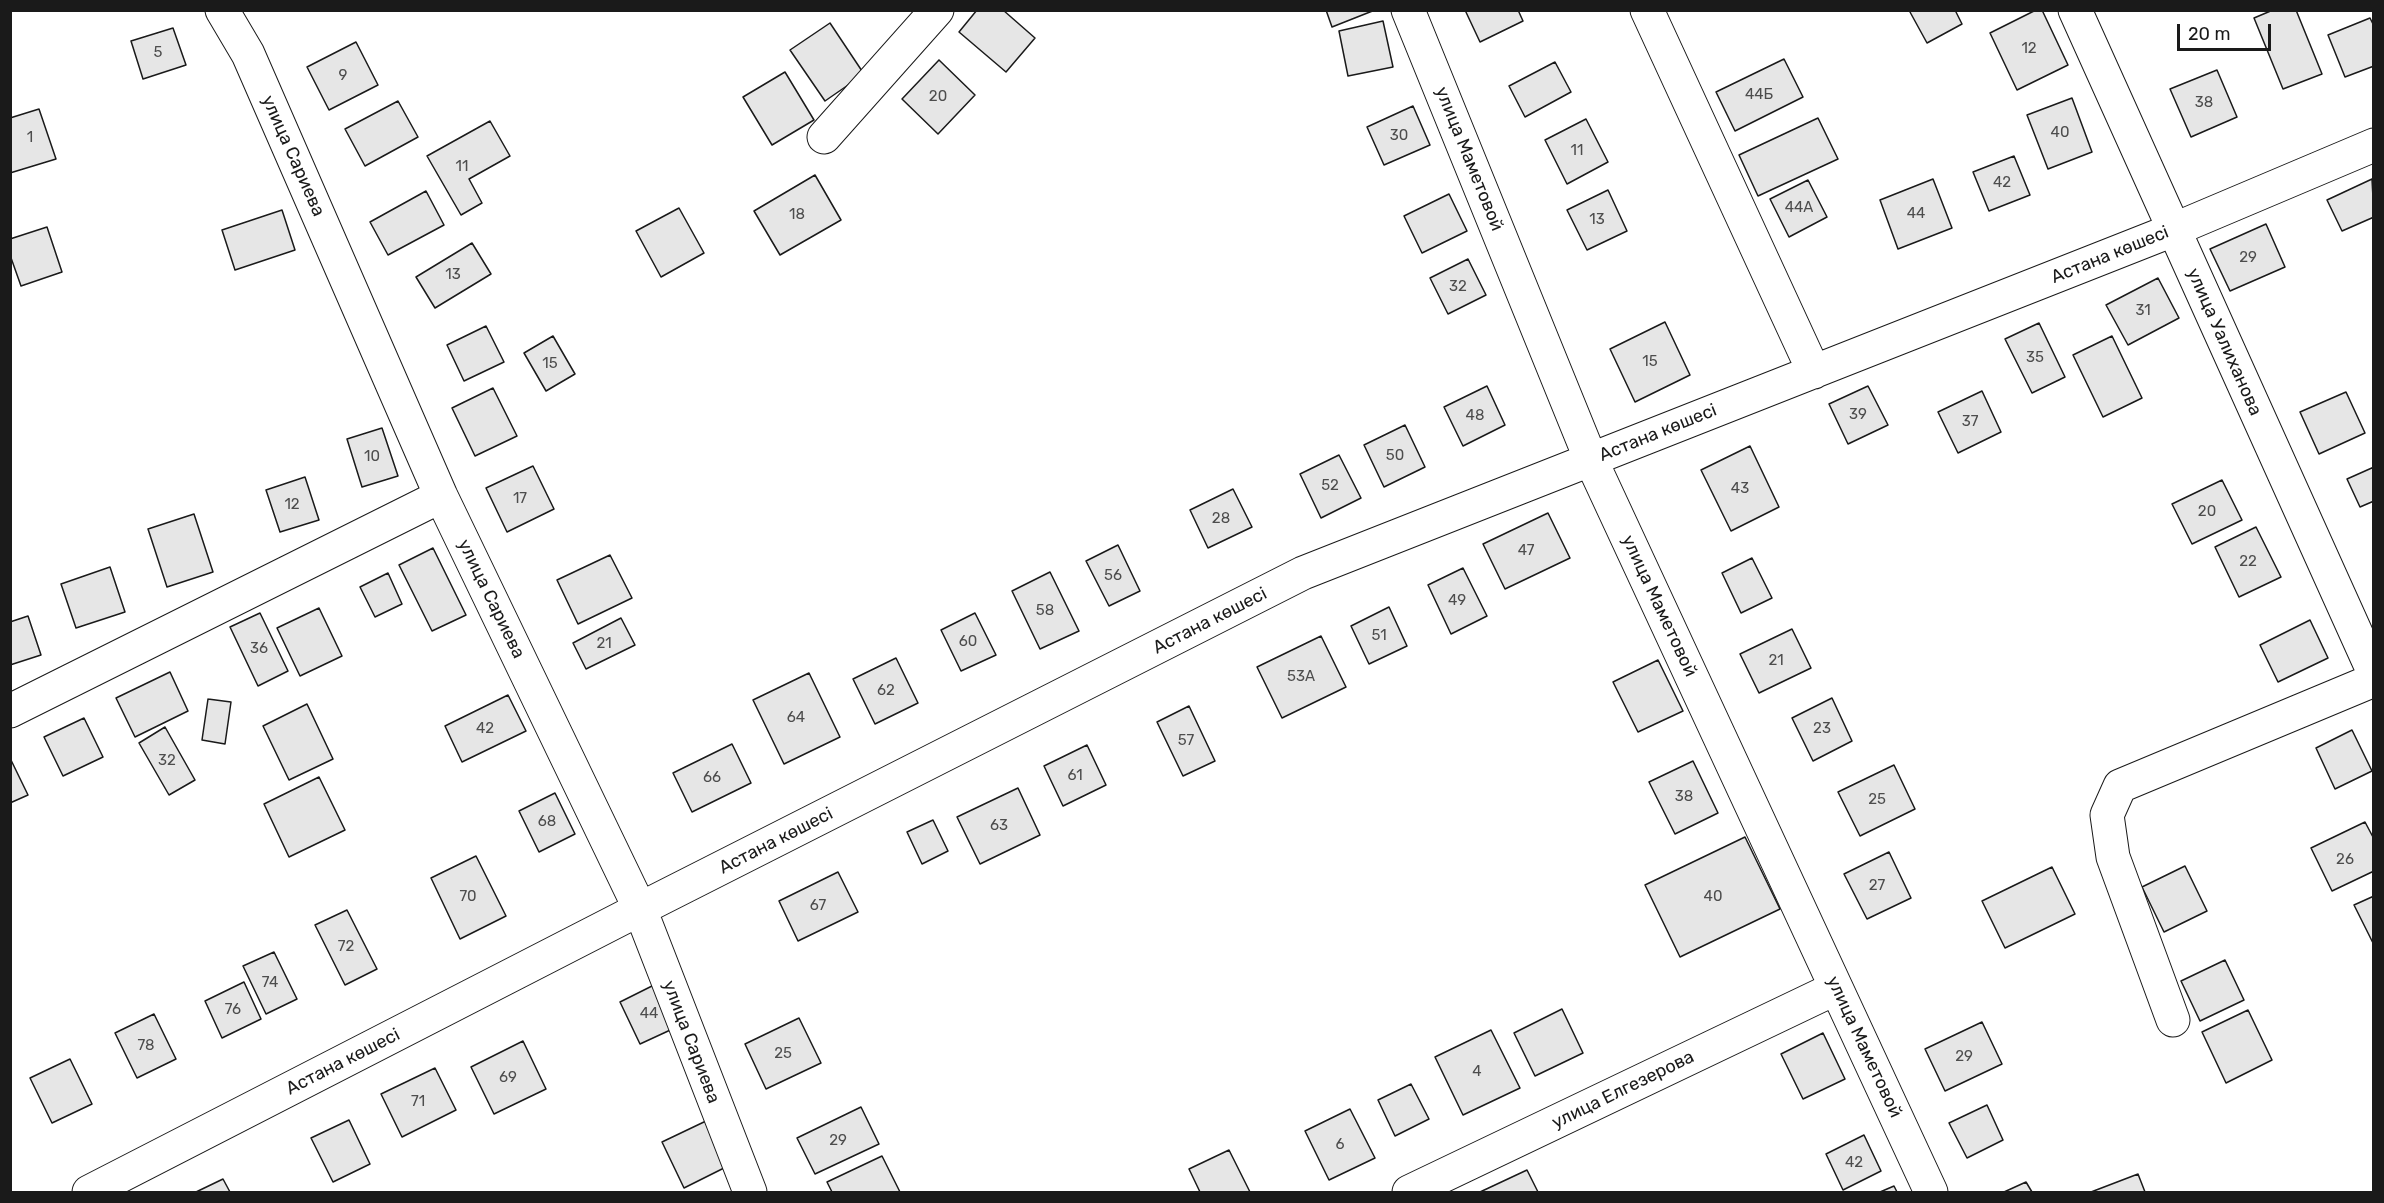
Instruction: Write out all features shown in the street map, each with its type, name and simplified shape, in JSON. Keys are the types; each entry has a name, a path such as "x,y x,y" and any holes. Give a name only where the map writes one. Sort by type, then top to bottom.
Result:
{"street":[{"name":"улица Сариева","path":"222,10 248,54 441,496 640,909 750,1192"},
{"path":"824,137 937,10"},
{"name":"улица Маметовой","path":"1408,10 1591,460 1931,1192"},
{"path":"1647,10 1814,372"},
{"name":"улица Уалиханова","path":"2075,10 2373,673"},
{"name":"Астана көшесі","path":"89,1192 640,909 1303,573 2173,230 2373,145"},
{"path":"10,711 441,496"},
{"path":"2173,1020 2113,857 2107,815 2120,786 2373,680"},
{"name":"улица Елгезерова","path":"1409,1192 1836,988"}],"building":[{"path":"977,10 1003,10 1035,38 1006,72 959,32"},
{"path":"1326,10 1375,10 1332,27"},
{"path":"1465,10 1518,10 1523,21 1480,42"},
{"path":"1913,10 1955,10 1962,24 1927,43 1910,12"},
{"path":"2036,10 2042,10 2068,65 2017,90 1990,33"},
{"path":"2273,10 2296,10 2322,74 2283,89 2254,18"},
{"path":"2370,18 2374,26 2374,66 2345,77 2328,35"},
{"path":"1383,21 1393,67 1348,76 1339,31"},
{"path":"830,23 864,74 825,101 790,50"},
{"path":"173,28 186,65 143,79 131,41"},
{"path":"356,42 378,85 329,110 307,67"},
{"path":"1784,59 1803,97 1735,131 1716,92"},
{"path":"939,60 975,95 938,134 902,99"},
{"path":"1555,62 1571,92 1525,117 1509,86"},
{"path":"2217,70 2237,117 2191,137 2170,89"},
{"path":"785,72 814,120 772,145 743,97"},
{"path":"2072,98 2092,152 2048,169 2027,115"},
{"path":"398,101 418,137 365,166 345,129"},
{"path":"1413,106 1430,145 1384,165 1367,127"},
{"path":"39,109 56,159 10,173 10,118"},
{"path":"1818,118 1838,159 1758,196 1739,155"},
{"path":"1586,119 1608,162 1567,184 1545,140"},
{"path":"490,121 510,156 469,179 482,203 461,215 427,156"},
{"path":"2014,156 2030,195 1989,211 1973,172"},
{"path":"815,175 841,220 780,255 754,211"},
{"path":"1933,179 1952,228 1898,249 1880,200"},
{"path":"2372,179 2374,217 2342,231 2327,200"},
{"path":"1808,180 1827,217 1789,237 1770,199"},
{"path":"1608,190 1627,231 1587,250 1567,210"},
{"path":"426,191 444,225 388,255 370,222"},
{"path":"1449,194 1467,231 1422,253 1404,216"},
{"path":"679,208 704,253 661,277 636,231"},
{"path":"282,210 295,250 235,270 222,230"},
{"path":"2266,224 2285,267 2230,291 2210,249"},
{"path":"47,227 62,272 21,286 10,255 10,239"},
{"path":"472,243 491,274 435,308 416,277"},
{"path":"1468,259 1486,295 1448,314 1430,278"},
{"path":"2158,278 2179,318 2128,345 2106,305"},
{"path":"1665,322 1690,375 1635,402 1610,349"},
{"path":"2039,323 2065,377 2032,393 2005,339"},
{"path":"486,326 504,362 464,381 447,345"},
{"path":"553,336 575,374 546,391 524,353"},
{"path":"2112,336 2142,398 2103,417 2073,355"},
{"path":"1487,386 1505,425 1463,446 1444,407"},
{"path":"1868,386 1888,425 1848,444 1829,404"},
{"path":"493,388 517,436 475,456 452,408"},
{"path":"1982,391 2001,432 1958,453 1938,412"},
{"path":"2346,392 2365,433 2319,454 2300,412"},
{"path":"1405,425 1425,467 1384,487 1364,445"},
{"path":"382,428 398,476 362,487 347,439"},
{"path":"1750,446 1779,507 1731,531 1701,470"},
{"path":"1339,455 1361,498 1321,518 1300,474"},
{"path":"533,466 554,509 507,532 486,488"},
{"path":"2374,467 2374,501 2360,507 2347,479"},
{"path":"305,477 319,520 280,532 266,490"},
{"path":"2222,480 2242,520 2192,544 2172,504"},
{"path":"1233,489 1252,527 1208,548 1190,510"},
{"path":"1548,513 1570,558 1505,589 1483,544"},
{"path":"194,514 213,572 167,587 148,529"},
{"path":"2256,527 2281,577 2239,597 2215,547"},
{"path":"1118,545 1140,591 1109,606 1086,561"},
{"path":"433,548 466,615 432,631 399,565"},
{"path":"610,555 632,598 578,624 557,580"},
{"path":"1752,558 1772,598 1741,613 1722,573"},
{"path":"110,567 125,612 76,628 61,584"},
{"path":"1463,568 1487,616 1451,634 1428,585"},
{"path":"1050,572 1079,631 1040,649 1012,591"},
{"path":"388,573 402,604 375,617 360,587"},
{"path":"1389,607 1407,646 1369,664 1351,626"},
{"path":"319,608 342,656 300,676 277,628"},
{"path":"260,613 288,671 258,686 230,627"},
{"path":"975,613 996,655 961,671 941,630"},
{"path":"28,616 41,655 10,665 10,622"},
{"path":"621,618 635,645 586,669 573,643"},
{"path":"2310,620 2328,658 2278,682 2260,645"},
{"path":"1792,629 1811,668 1759,693 1740,654"},
{"path":"1321,636 1346,687 1282,718 1257,667"},
{"path":"896,658 918,703 875,724 853,679"},
{"path":"1658,660 1683,711 1638,732 1613,682"},
{"path":"170,672 188,711 135,737 116,698"},
{"path":"809,673 840,737 784,764 753,700"},
{"path":"508,695 526,731 462,762 445,726"},
{"path":"1832,698 1852,741 1813,761 1792,718"},
{"path":"208,699 231,702 225,744 202,740"},
{"path":"307,704 333,759 289,780 263,726"},
{"path":"1189,706 1215,761 1183,776 1157,722"},
{"path":"84,718 103,757 63,776 44,737"},
{"path":"165,727 195,780 169,795 139,743"},
{"path":"2352,730 2372,771 2335,789 2316,748"},
{"path":"732,744 751,783 692,812 673,773"},
{"path":"1087,745 1106,785 1063,806 1044,766"},
{"path":"10,758 28,795 10,803"},
{"path":"1693,761 1718,813 1675,834 1649,782"},
{"path":"1894,765 1915,809 1860,836 1838,792"},
{"path":"319,777 345,830 289,857 264,804"},
{"path":"1018,788 1040,835 980,864 957,817"},
{"path":"555,793 575,834 539,852 519,811"},
{"path":"933,820 948,851 922,864 907,832"},
{"path":"2365,822 2374,839 2374,871 2332,891 2311,848"},
{"path":"1745,837 1780,909 1680,957 1645,885"},
{"path":"1889,852 1911,898 1867,919 1844,874"},
{"path":"476,856 506,916 460,939 431,878"},
{"path":"2185,866 2207,911 2164,932 2142,887"},
{"path":"2052,867 2075,914 2005,948 1982,901"},
{"path":"838,872 858,912 798,941 779,901"},
{"path":"2374,896 2374,945 2354,905"},
{"path":"347,910 377,969 345,985 315,925"},
{"path":"274,952 297,999 266,1014 243,966"},
{"path":"2225,960 2244,1000 2200,1021 2181,981"},
{"path":"244,982 261,1019 222,1038 205,1001"},
{"path":"658,983 679,1026 640,1044 620,1002"},
{"path":"1562,1009 1583,1053 1535,1076 1514,1033"},
{"path":"2248,1010 2272,1060 2226,1083 2202,1032"},
{"path":"154,1014 176,1059 137,1078 115,1033"},
{"path":"799,1018 821,1063 766,1089 745,1044"},
{"path":"1982,1022 2002,1064 1945,1091 1925,1049"},
{"path":"1491,1030 1520,1088 1463,1115 1435,1057"},
{"path":"1823,1033 1845,1079 1803,1099 1781,1054"},
{"path":"523,1041 546,1089 494,1114 471,1067"},
{"path":"70,1059 92,1104 52,1123 30,1078"},
{"path":"435,1068 456,1110 402,1137 381,1094"},
{"path":"1411,1084 1429,1119 1395,1136 1378,1100"},
{"path":"1987,1105 2003,1140 1967,1158 1949,1123"},
{"path":"861,1107 879,1144 815,1174 797,1138"},
{"path":"1350,1109 1375,1158 1329,1180 1305,1131"},
{"path":"349,1120 370,1164 333,1182 311,1138"},
{"path":"706,1121 728,1166 684,1188 662,1142"},
{"path":"1864,1135 1881,1171 1843,1190 1826,1154"},
{"path":"1229,1150 1250,1192 1200,1192 1189,1169"},
{"path":"882,1156 900,1192 832,1192 827,1182"},
{"path":"1527,1170 1538,1192 1480,1192"},
{"path":"2138,1174 2145,1192 2091,1192"},
{"path":"223,1179 230,1192 196,1192"},
{"path":"2026,1182 2032,1192 2004,1192"},
{"path":"1894,1186 1897,1192 1880,1192"}]}
